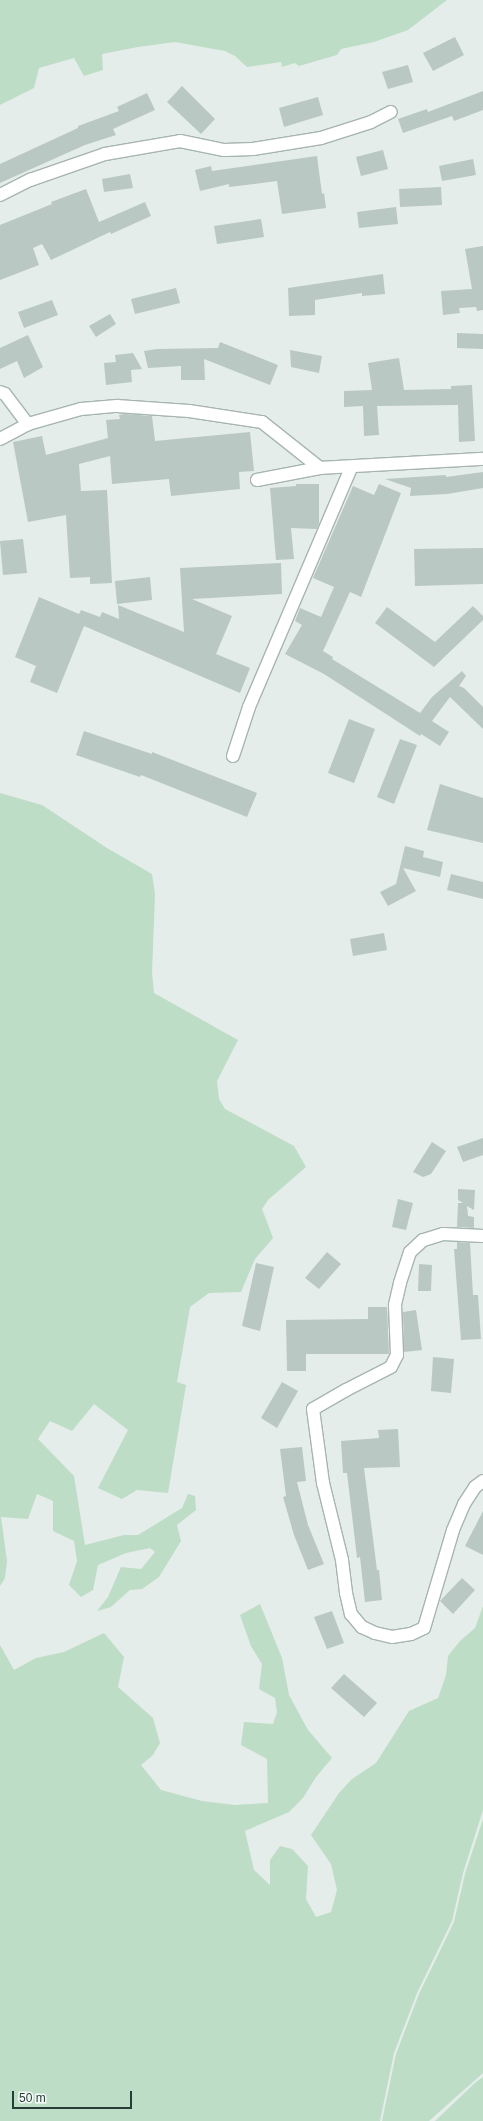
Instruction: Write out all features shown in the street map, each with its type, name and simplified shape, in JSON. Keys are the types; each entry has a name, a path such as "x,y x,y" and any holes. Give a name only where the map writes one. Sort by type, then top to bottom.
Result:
{"street":[{"path":"0,195 30,180 105,154 180,141 224,150 253,149 321,138 371,122 391,112"},
{"path":"0,392 5,394 28,424"},
{"path":"0,439 28,424 81,409 117,406 189,411 262,422 320,468"},
{"path":"257,480 320,468 351,468 483,459"},
{"path":"233,756 249,707 351,468"},
{"path":"483,1236 443,1234 423,1240 410,1252 395,1305 397,1355 391,1367 313,1409 323,1483 342,1560 346,1593 351,1614 362,1627 375,1634 392,1637 411,1634 424,1628 453,1530 464,1504 475,1487 483,1481"}],"green space":[{"path":"0,0 447,0 408,30 374,42 341,49 337,55 299,66 295,63 282,67 281,62 247,67 235,56 225,51 175,42 102,54 103,70 84,76 74,58 39,68 34,88 0,105"},
{"path":"0,793 42,805 107,848 152,874 155,894 152,973 154,993 238,1040 217,1081 219,1099 225,1109 294,1146 306,1167 268,1200 262,1209 273,1238 255,1259 241,1292 209,1293 190,1307 177,1382 186,1385 168,1493 137,1490 122,1499 98,1488 128,1430 94,1404 72,1431 50,1421 38,1439 74,1476 85,1545 124,1535 138,1535 182,1508 188,1494 195,1496 196,1510 177,1525 181,1541 159,1577 142,1589 130,1590 111,1607 97,1611 108,1597 121,1567 141,1569 155,1552 150,1548 126,1553 98,1565 93,1590 81,1597 69,1585 77,1561 74,1541 53,1531 53,1501 37,1494 28,1519 1,1517 7,1561 5,1578 0,1586"},
{"path":"260,1604 282,1658 289,1695 308,1730 332,1758 316,1777 303,1798 289,1812 245,1831 254,1870 270,1885 270,1860 280,1846 292,1849 308,1866 306,1899 316,1917 331,1912 337,1890 331,1864 311,1835 339,1793 352,1779 376,1763 409,1711 438,1698 446,1675 448,1656 460,1641 475,1628 483,1606 483,1810 463,1873 452,1921 417,1993 394,2053 380,2121 0,2121 0,1645 14,1670 36,1658 64,1652 104,1633 124,1657 118,1687 153,1718 160,1743 153,1755 141,1765 161,1790 202,1801 235,1805 268,1803 267,1759 241,1745 244,1722 273,1724 277,1712 275,1698 259,1689 262,1664 251,1646 240,1615"},
{"path":"483,1819 483,2073 429,2121 382,2121 396,2054 419,1994 454,1922 465,1874"},
{"path":"483,2077 483,2121 435,2121 475,2083"}],"building":[{"path":"455,37 464,55 433,71 423,53"},
{"path":"408,65 413,82 388,89 382,72"},
{"path":"182,86 215,119 201,134 167,102"},
{"path":"483,91 483,110 454,121 452,116 403,133 398,119 427,109 428,112"},
{"path":"147,93 155,110 113,129 116,135 85,145 0,183 0,164 78,128 78,126 119,111 117,107"},
{"path":"318,97 323,115 284,127 279,108"},
{"path":"383,150 388,169 361,176 356,157"},
{"path":"317,156 322,194 324,193 326,208 282,214 277,181 229,187 229,184 200,191 195,170 211,166 212,171"},
{"path":"473,159 476,175 442,181 439,166"},
{"path":"130,174 133,188 104,192 102,179"},
{"path":"441,187 442,205 400,207 399,189"},
{"path":"86,189 99,222 145,202 151,216 111,234 110,232 51,260 42,244 33,248 39,265 0,280 0,225 52,204 51,202"},
{"path":"396,207 398,224 359,228 357,212"},
{"path":"261,219 264,237 217,244 214,226"},
{"path":"483,246 483,310 477,311 476,307 459,308 460,313 443,315 441,291 472,289 465,249"},
{"path":"383,274 385,294 362,296 362,293 315,300 315,315 289,316 288,288"},
{"path":"176,288 180,303 135,314 131,299"},
{"path":"52,300 58,315 24,328 18,312"},
{"path":"110,314 116,324 96,337 89,326"},
{"path":"457,333 483,334 483,349 457,348"},
{"path":"28,335 43,367 24,378 17,361 0,369 0,348"},
{"path":"220,342 278,365 270,385 204,359 205,380 181,380 181,366 148,368 144,351 157,349 218,348"},
{"path":"290,350 322,356 319,373 291,367"},
{"path":"133,353 142,369 131,370 132,382 106,385 104,363 116,362 115,355"},
{"path":"399,358 404,390 451,389 451,386 472,385 475,441 459,442 458,405 377,406 379,435 364,436 363,406 344,407 344,391 372,390 368,363"},
{"path":"119,415 152,416 155,441 250,432 254,471 239,472 240,489 171,496 169,479 112,484 110,456 79,464 81,491 107,490 112,583 90,584 90,577 70,578 66,515 28,522 13,442 42,436 46,455 108,438 106,420 120,419"},
{"path":"483,472 483,488 447,494 410,496 411,488 385,479 446,475 446,477"},
{"path":"296,484 319,484 319,523 317,529 291,528 294,559 276,560 270,488 296,486"},
{"path":"379,484 401,493 361,597 350,592 323,651 333,657 332,659 420,713 432,697 462,671 466,676 459,686 464,688 483,707 483,729 450,697 432,721 449,732 440,746 421,734 420,736 324,674 285,654 302,625 295,621 300,608 321,617 334,587 313,578 353,486 374,495"},
{"path":"23,539 27,573 3,575 0,541"},
{"path":"483,548 483,584 415,586 414,549"},
{"path":"281,563 282,594 192,599 232,616 216,654 250,668 240,693 84,626 57,693 30,682 36,666 15,657 39,597 79,614 81,610 100,617 102,612 119,619 118,605 184,632 180,568"},
{"path":"150,577 152,600 117,604 115,581"},
{"path":"473,606 483,616 483,620 434,667 375,623 387,607 435,642"},
{"path":"349,719 375,729 354,783 328,773"},
{"path":"84,731 152,754 152,752 257,793 247,817 141,775 140,777 76,755"},
{"path":"400,739 417,745 394,804 377,797"},
{"path":"440,784 483,798 483,843 427,830"},
{"path":"405,846 424,851 423,857 443,862 440,877 403,868 416,891 388,906 380,892 396,884"},
{"path":"451,874 483,882 483,899 447,890"},
{"path":"384,933 387,950 353,956 350,939"},
{"path":"483,1138 483,1155 463,1162 457,1147"},
{"path":"432,1142 446,1151 431,1174 423,1177 413,1172"},
{"path":"458,1189 475,1190 474,1210 467,1206 468,1216 474,1217 474,1228 457,1227 458,1203 463,1203 458,1200"},
{"path":"398,1199 413,1203 406,1230 392,1227"},
{"path":"457,1242 470,1243 473,1295 478,1295 481,1339 461,1340 454,1249 457,1249"},
{"path":"327,1252 341,1264 319,1289 305,1278"},
{"path":"256,1263 274,1267 260,1331 242,1326"},
{"path":"419,1264 432,1265 431,1291 418,1291"},
{"path":"368,1307 387,1307 389,1354 306,1354 306,1371 287,1371 286,1320 368,1319"},
{"path":"416,1310 422,1350 404,1352 403,1312"},
{"path":"433,1357 454,1359 451,1393 431,1391"},
{"path":"282,1382 298,1391 277,1428 261,1418"},
{"path":"398,1429 400,1467 364,1468 382,1600 365,1602 360,1557 357,1558 347,1473 343,1473 341,1441 379,1438 378,1430"},
{"path":"302,1447 306,1481 297,1482 308,1525 324,1564 308,1570 294,1535 283,1497 286,1496 280,1449"},
{"path":"483,1511 483,1555 465,1546"},
{"path":"462,1578 475,1590 453,1614 440,1601"},
{"path":"332,1611 344,1643 327,1649 314,1617"},
{"path":"344,1674 377,1703 364,1717 331,1688"}]}
